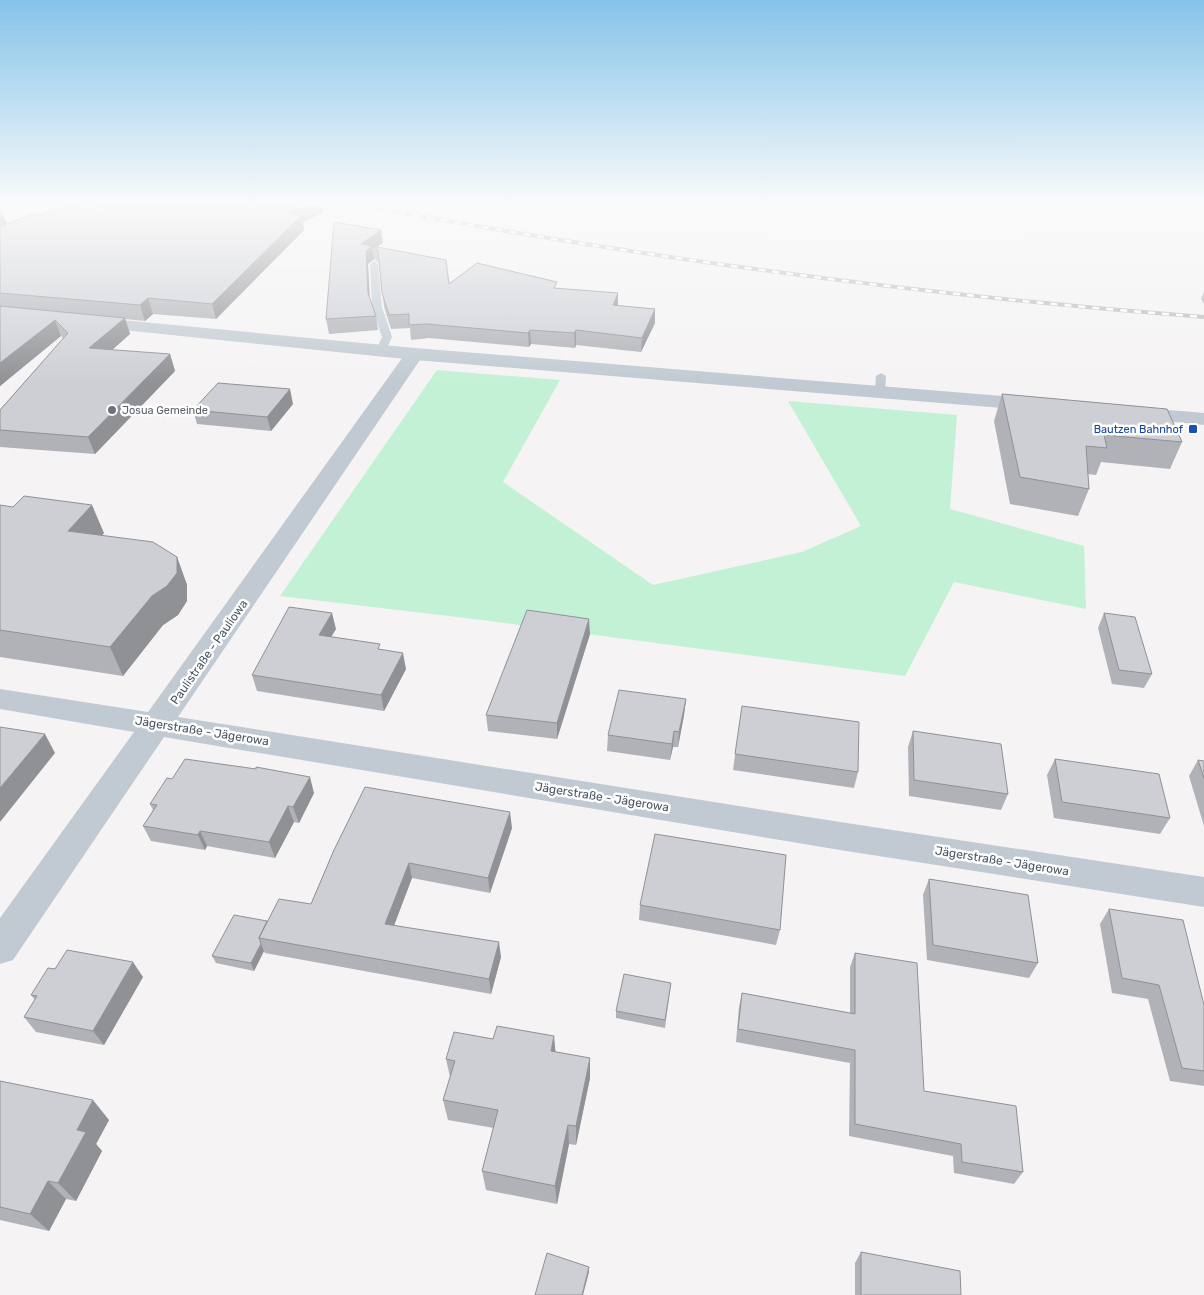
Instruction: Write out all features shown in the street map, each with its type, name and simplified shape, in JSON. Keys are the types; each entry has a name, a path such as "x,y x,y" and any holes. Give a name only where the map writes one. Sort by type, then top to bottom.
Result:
{"street":[{"path":"74,321 415,354 881,384 1052,406"},
{"name":"Paulistraße - Pauliowa","path":"0,948 415,354"},
{"path":"1111,411 1204,419"},
{"name":"Jägerstraße - Jägerowa","path":"0,699 840,836 1204,892"}],"lane":[{"path":"374,264 377,307 387,337 381,350"}],"green space":[{"path":"437,370 560,380 503,482 653,585 802,552 861,526 788,401 957,415 950,509 1084,546 1086,609 954,582 905,676 482,620 280,596"}],"building":[{"path":"0,262 254,262 212,304 148,298 140,305 0,293"},
{"path":"331,262 367,262 368,293 376,316 326,319"},
{"path":"379,262 446,262 449,284 477,263 557,282 554,288 618,293 613,305 655,309 642,338 576,330 574,333 530,330 528,333 427,324 409,325 409,314 389,315 382,293"},
{"path":"0,306 125,318 89,348 170,354 88,437 0,430 0,410 68,333 55,320 0,363"},
{"path":"218,383 290,389 267,417 193,410"},
{"path":"1002,394 1167,409 1182,442 1104,435 1107,448 1086,446 1089,489 1020,477"},
{"path":"24,496 92,505 68,531 153,542 177,557 177,573 167,586 152,596 110,647 0,630 0,505 13,507"},
{"path":"289,607 332,613 319,635 380,644 378,649 403,653 381,695 252,675"},
{"path":"527,610 589,619 557,723 486,715"},
{"path":"1104,613 1135,617 1152,674 1119,670"},
{"path":"619,690 686,699 679,732 674,731 672,744 608,735"},
{"path":"742,706 859,722 858,772 735,754"},
{"path":"0,727 45,734 0,788"},
{"path":"913,731 1001,744 1008,794 914,780"},
{"path":"185,759 256,769 256,767 310,777 293,807 288,806 269,842 200,831 198,835 143,826 157,805 150,804 167,778 172,779"},
{"path":"1055,759 1159,774 1170,818 1062,802"},
{"path":"1198,760 1204,761 1204,778"},
{"path":"365,787 510,812 488,878 409,863 385,924 499,942 489,979 259,938 279,899 311,904 334,850"},
{"path":"655,834 786,855 780,930 640,905"},
{"path":"929,879 1028,895 1038,963 933,945"},
{"path":"1109,909 1183,920 1204,1005 1204,1071 1182,1068 1159,985 1122,978"},
{"path":"234,915 267,921 259,938 261,944 251,963 212,956"},
{"path":"67,950 133,962 93,1031 24,1017 37,996 31,995 48,968 55,969"},
{"path":"855,953 917,963 924,1091 1016,1106 1023,1172 962,1162 961,1144 855,1124 855,1050 738,1029 742,993 855,1014"},
{"path":"624,974 671,983 665,1020 616,1011"},
{"path":"497,1026 554,1036 551,1051 590,1058 576,1126 568,1125 555,1186 482,1171 498,1110 443,1100 455,1061 446,1059 454,1032 493,1039"},
{"path":"0,1081 93,1100 77,1130 86,1132 58,1183 48,1181 30,1214 0,1207"},
{"path":"861,1252 960,1271 961,1295 861,1295"},
{"path":"547,1253 589,1267 582,1295 535,1295"}],"railway":[{"path":"708,262 772,272 988,297 1204,317"}],"place":[{"name":"Josua Gemeinde","path":"112,410"},
{"name":"Bautzen Bahnhof","path":"1193,429"}]}
